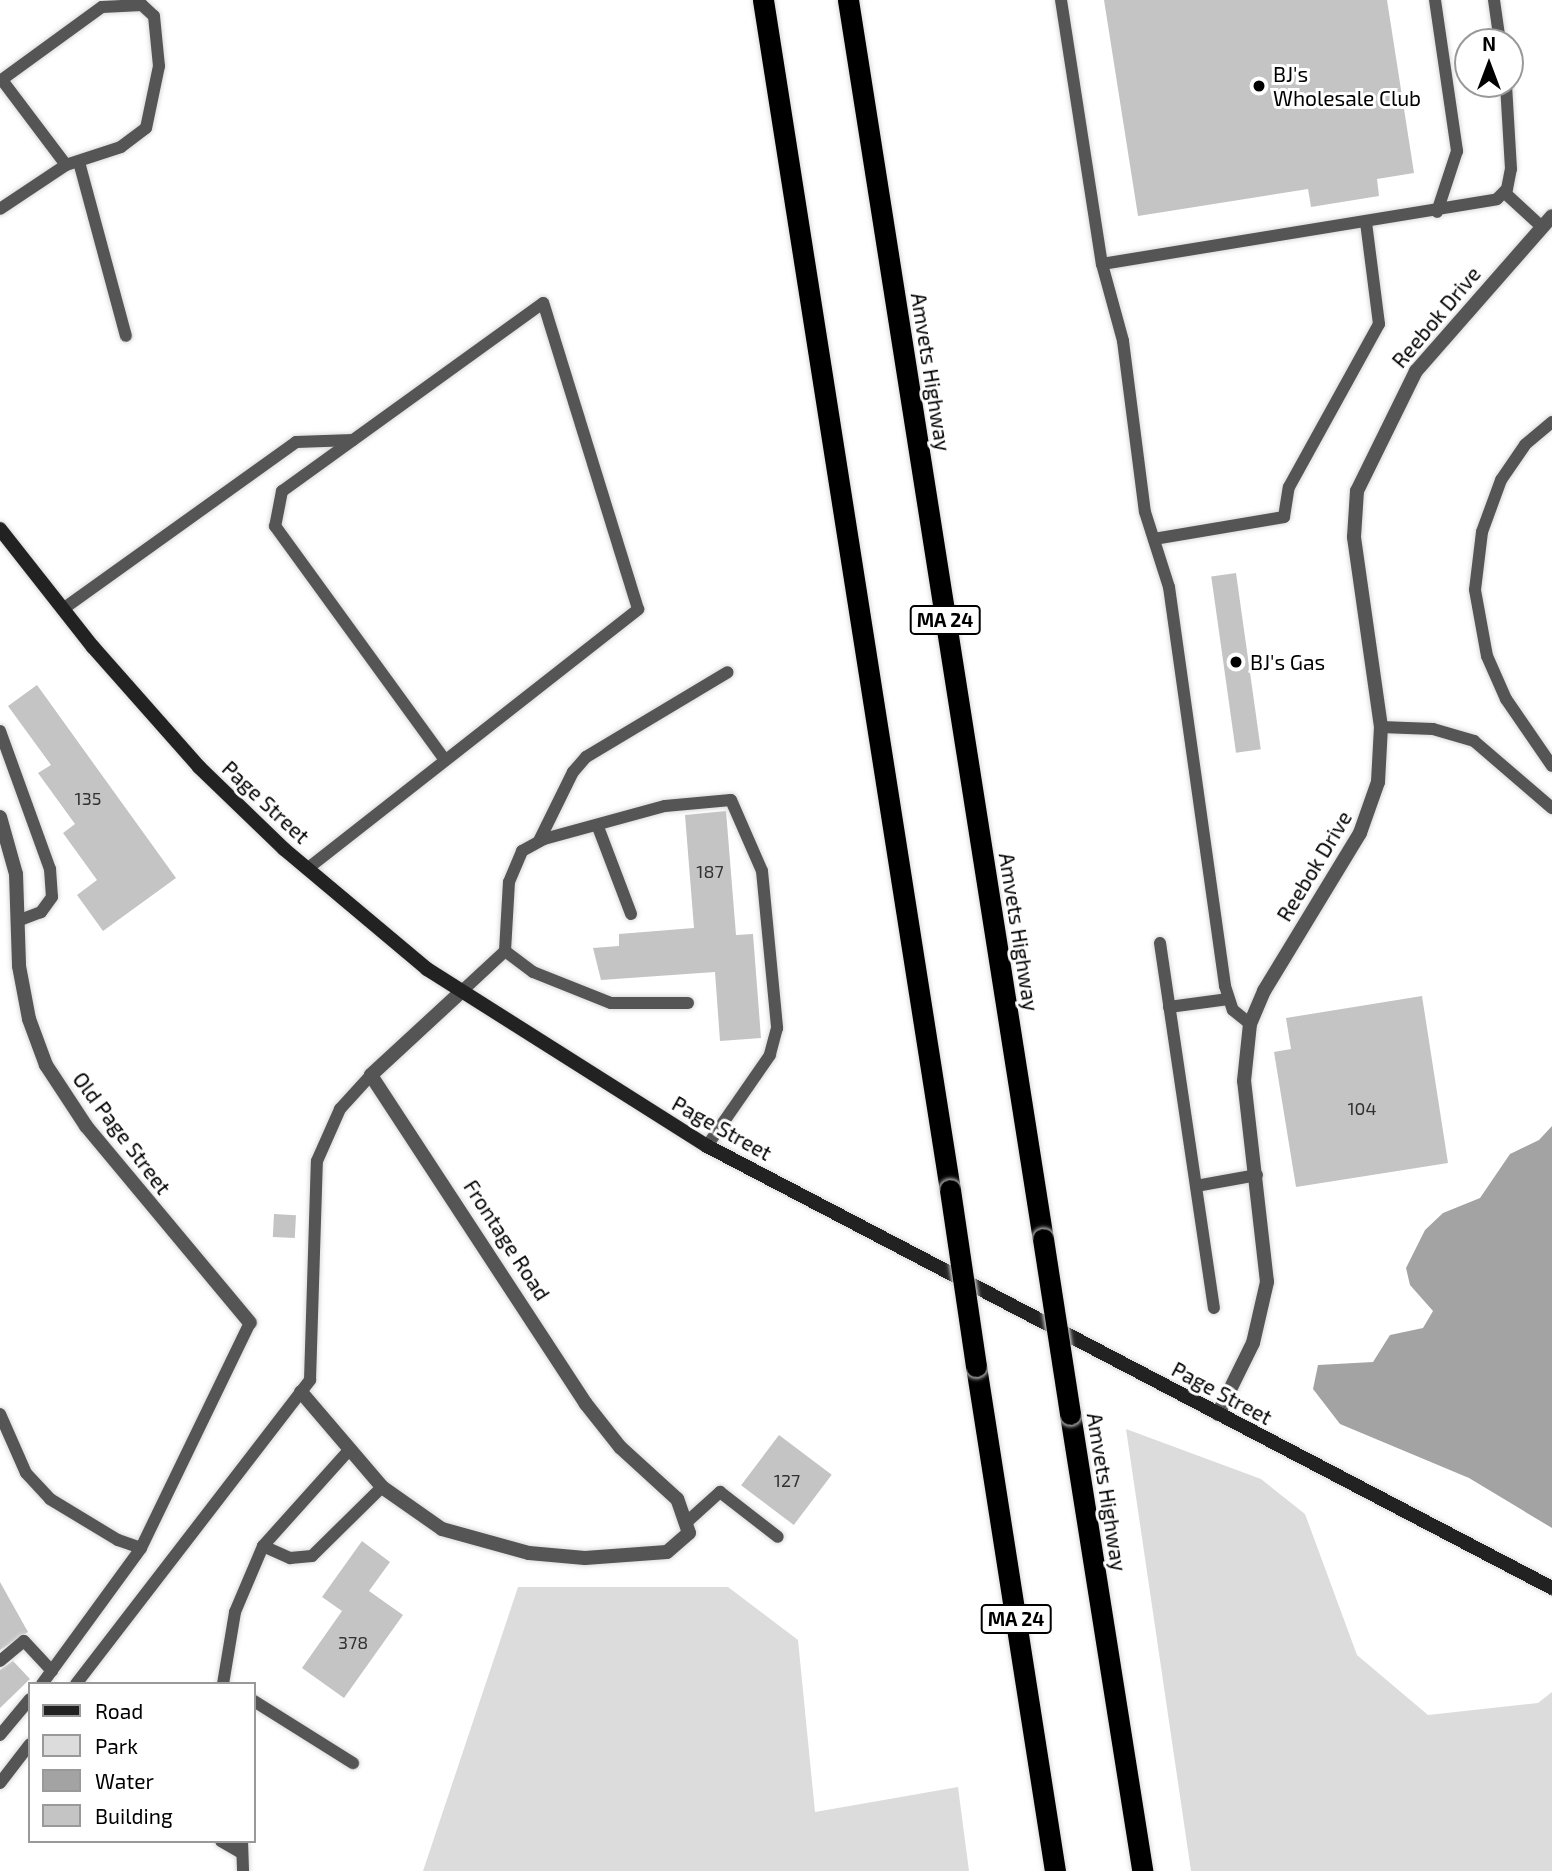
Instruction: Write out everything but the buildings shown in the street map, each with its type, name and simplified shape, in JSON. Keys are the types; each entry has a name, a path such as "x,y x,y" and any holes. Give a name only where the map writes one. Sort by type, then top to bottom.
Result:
{"highway":[{"name":"MA 24","path":"763,0 1055,1871"},
{"name":"Amvets Highway","path":"848,0 1142,1871"}],"main road":[{"name":"Page Street","path":"0,529 63,609 199,767 307,869 418,962 707,1146 1552,1588"}],"street":[{"name":"Reebok Drive","path":"1218,1414 1253,1343 1265,1297 1267,1247 1244,1081 1250,1024 1264,991 1367,819 1378,782 1381,727 1354,537 1357,491 1416,371 1547,222"},
{"name":"Old Page Street","path":"0,817 12,848 19,966 29,1019 46,1065 86,1126 250,1322"},
{"path":"371,1075 462,991"},
{"name":"Frontage Road","path":"371,1075 586,1404 620,1447 677,1499 689,1520"},
{"path":"301,1392 382,1487 442,1529 528,1553 652,1555 680,1545 689,1533 689,1520"}],"lane":[{"path":"1061,0 1102,264 1123,341 1136,456 1154,539 1169,587 1228,999 1250,1024"},
{"path":"1435,0 1457,151 1437,212"},
{"path":"1494,0 1498,28"},
{"path":"0,209 73,163 121,148 146,128 159,66 154,16 142,5 102,7 1,81 73,163 126,336"},
{"path":"1505,193 1513,146 1508,98"},
{"path":"1102,264 1437,212 1485,203 1505,193"},
{"path":"1505,193 1547,222"},
{"path":"1154,539 1284,517 1292,481 1379,324 1366,223"},
{"path":"307,869 638,609 543,303 282,491 275,526 444,760"},
{"path":"1552,422 1525,444 1501,480 1482,531 1475,590 1487,656 1506,699 1552,766"},
{"path":"63,609 296,442 354,440"},
{"path":"539,841 573,772 586,757 727,672"},
{"path":"1381,727 1433,729 1474,741 1552,808"},
{"path":"0,731 50,869 52,897 41,912 18,921"},
{"path":"462,991 505,951 512,869 522,851 539,841 598,827 665,806 731,800 762,871 777,1028 769,1055 707,1146"},
{"path":"598,827 631,914"},
{"path":"1160,943 1214,1308"},
{"path":"505,951 533,972 611,1003 688,1003"},
{"path":"1170,1007 1228,999"},
{"path":"78,1682 310,1380 317,1161 340,1109 371,1075"},
{"path":"1196,1186 1257,1175"},
{"path":"44,1682 141,1548 250,1322"},
{"path":"0,1414 26,1473 44,1493 118,1540 141,1548"},
{"path":"224,1682 235,1612 263,1546 349,1450"},
{"path":"263,1546 290,1558 312,1556 382,1487"},
{"path":"689,1520 720,1492 778,1537"},
{"path":"0,1661 24,1641 52,1671"},
{"path":"0,1735 28,1701"},
{"path":"256,1702 353,1763"},
{"path":"0,1783 28,1747"},
{"path":"242,1847 243,1871"}],"green space":[{"path":"1126,1429 1261,1479 1305,1514 1357,1655 1428,1715 1538,1703 1552,1692 1552,1871 1191,1871"},
{"path":"518,1587 728,1587 798,1640 815,1812 958,1787 969,1871 423,1871"}],"water":[{"path":"1552,1126 1552,1528 1469,1478 1340,1424 1313,1389 1318,1365 1373,1362 1390,1335 1423,1328 1433,1311 1410,1285 1406,1268 1425,1230 1443,1213 1480,1198 1510,1154 1539,1140"}],"place":[{"name":"BJ's Wholesale Club","path":"1259,86"},
{"name":"BJ's Gas","path":"1236,662"}]}
